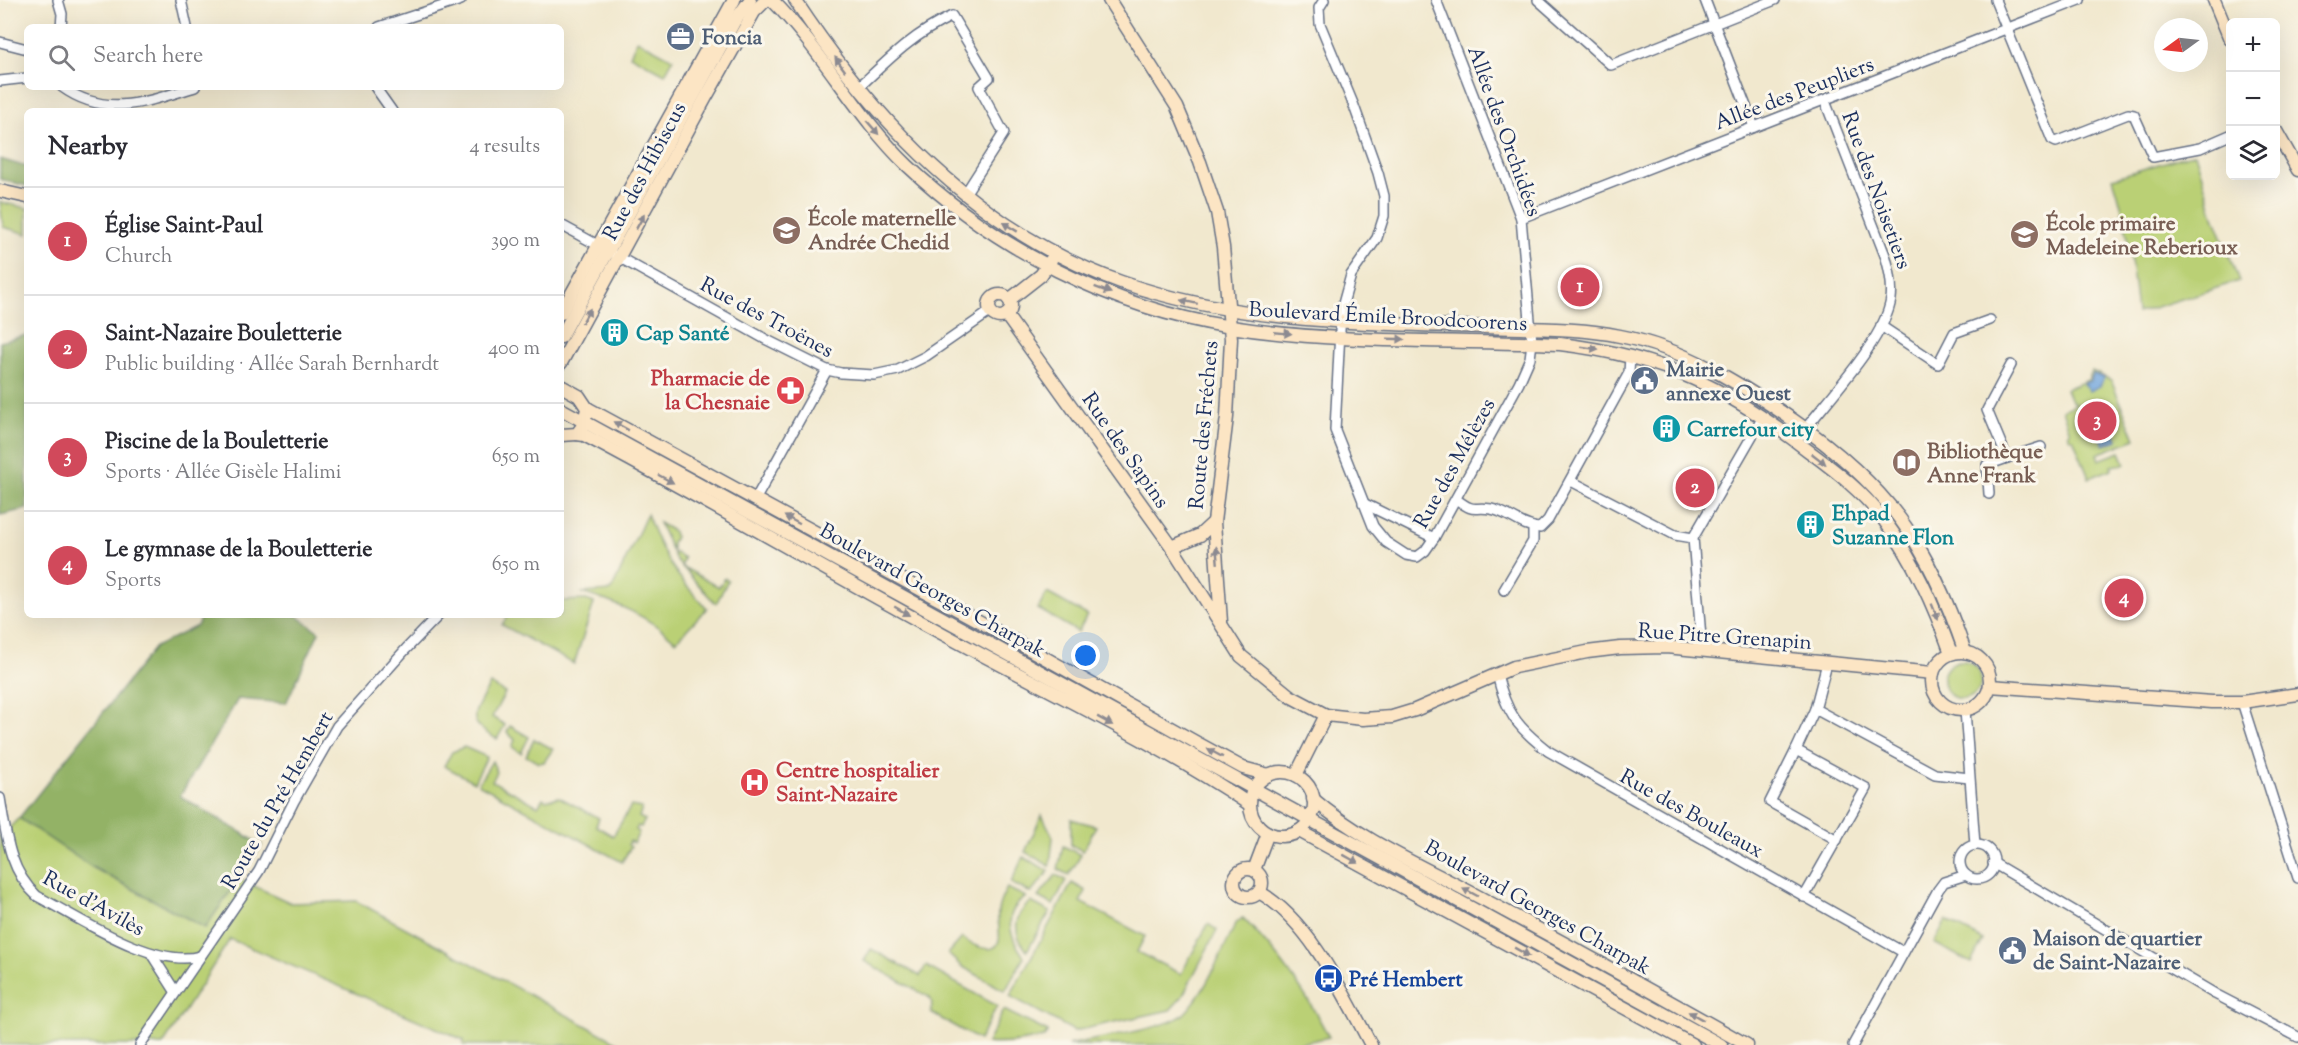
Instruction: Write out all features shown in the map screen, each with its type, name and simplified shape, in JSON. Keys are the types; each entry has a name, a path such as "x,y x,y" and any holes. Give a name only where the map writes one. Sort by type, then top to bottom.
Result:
{"street":[{"path":"58,0 62,14 61,24"},
{"path":"181,0 186,24"},
{"path":"388,24 461,0"},
{"name":"Rue des Hibiscus","path":"564,331 603,248 734,0"},
{"name":"Rue des Hibiscus","path":"564,309 603,248 734,22 750,0"},
{"name":"Rue des Hibiscus","path":"564,358 754,12 766,0"},
{"name":"Boulevard Émile Broodcoorens","path":"772,0 789,17 870,126 908,166 962,211 1049,267 1120,297 1228,327 1337,338 1596,348 1670,367 1709,384 1763,417 1861,494 1882,518 1927,591 1951,653"},
{"name":"Boulevard Émile Broodcoorens","path":"795,0 858,88 904,141 965,194 1004,224 1054,252 1120,282 1180,300 1228,310 1338,322 1532,329 1621,336 1677,352 1755,394 1805,429 1871,483 1894,508 1911,532 1940,586 1965,652"},
{"name":"Route des Fréchets","path":"1109,0 1177,107 1200,162 1218,220 1223,247 1228,327 1231,339 1227,417 1214,522 1221,624"},
{"name":"Rue des Mélèzes","path":"1324,0 1319,8 1324,39 1354,106 1384,196 1384,216 1377,238 1352,275 1338,322 1335,430 1373,526 1386,542 1406,555 1417,557 1425,551 1519,383 1532,347"},
{"name":"Allée des Orchidées","path":"1436,0 1521,218 1532,347"},
{"path":"1538,0 1611,65 1775,0"},
{"path":"1705,0 1754,128"},
{"path":"1995,0 2052,140 2056,142 2128,114 2134,115 2139,120 2153,157 2200,148 2226,137"},
{"name":"Allée des Peupliers","path":"1521,218 2080,0"},
{"path":"2214,0 2226,29"},
{"path":"858,88 901,46 928,28 952,16 989,78 979,87 1004,133 965,194"},
{"path":"0,42 24,48"},
{"path":"0,81 24,78"},
{"path":"67,90 75,95 108,105 128,107 185,90"},
{"path":"377,90 390,108"},
{"name":"Rue des Noisetiers","path":"1796,441 1881,326 1891,301 1892,283 1886,258 1825,101"},
{"path":"2280,138 2298,170"},
{"path":"0,191 24,196"},
{"name":"Rue des Troënes","path":"564,227 827,370 864,376 898,370 926,356 991,311"},
{"path":"1009,300 1049,267 1054,252"},
{"path":"1000,295 1009,300 1011,310 1006,315 996,316 991,311 990,304 993,298 1000,295"},
{"name":"Rue des Sapins","path":"1006,315 1172,547 1241,656 1253,667"},
{"path":"1881,326 1938,364 1954,333 1990,320"},
{"path":"1456,499 1474,511 1491,509 1527,527 1540,528 1548,520 1629,373 1630,356"},
{"path":"2007,458 1987,410 2011,364"},
{"path":"755,500 827,370"},
{"name":"Boulevard Georges Charpak","path":"564,388 579,396 587,408 1243,768 1269,774 1287,772 1296,775 1304,781 1313,798 1332,814 1431,874 1566,944 1747,1045"},
{"path":"564,435 577,434 585,421 587,408"},
{"name":"Boulevard Georges Charpak","path":"564,410 1721,1045"},
{"path":"1702,650 1694,538 1763,417"},
{"name":"Boulevard Georges Charpak","path":"577,434 584,435 717,505 912,618 1181,762 1249,804"},
{"path":"1989,494 1987,465 2041,447"},
{"path":"1570,481 1675,535 1694,538"},
{"path":"1363,503 1434,538"},
{"name":"Route des Fréchets","path":"1172,547 1200,535 1214,522"},
{"path":"1504,590 1533,541 1533,528"},
{"path":"1203,597 1219,589"},
{"name":"Route du Pré Hembert","path":"140,1045 259,871 294,801 337,726 405,649 436,618"},
{"name":"Rue Pitre Grenapin","path":"1253,667 1290,696 1326,715 1363,719 1392,717 1415,710 1497,674 1587,652 1666,647 1918,674 1933,673"},
{"path":"1965,652 1982,660 1987,668 1990,686 1981,702 1965,710 1946,706 1939,700 1934,692 1933,673 1937,665 1951,653 1965,652"},
{"path":"1827,663 1815,709 1770,802 1837,840"},
{"name":"Rue des Bouleaux","path":"1497,674 1507,706 1521,730 1548,751 1903,952"},
{"path":"1990,686 2212,702 2242,702 2298,694"},
{"path":"2242,702 2298,878"},
{"path":"1815,709 1935,774 1969,778"},
{"path":"1965,710 1975,844"},
{"path":"1296,775 1326,715"},
{"path":"1797,750 1866,788 1804,897"},
{"path":"1269,774 1254,788 1249,804 1254,821 1268,833 1289,836 1314,822 1313,798"},
{"name":"Rue d'Avilès","path":"0,798 9,847 23,884 37,896 152,955 187,960 200,956"},
{"path":"1299,831 1693,1045"},
{"path":"1254,870 1268,833"},
{"path":"1975,844 1987,849 1993,863 2215,994 2298,1037"},
{"path":"1966,875 1961,867 1961,856 1966,849 1975,844"},
{"path":"1853,1045 1940,887 1944,882 1966,875 1982,878 1989,873 1993,863"},
{"path":"1254,870 1240,870 1234,878 1234,886 1238,894 1246,897 1259,892"},
{"path":"1254,870 1262,880 1259,892"},
{"path":"1259,892 1301,931 1342,990 1371,1045"},
{"path":"152,955 176,991"}],"green space":[{"path":"637,40 673,59 665,74 630,55"},
{"path":"2195,153 2213,213 2239,281 2137,313 2126,228 2113,178"},
{"path":"0,159 24,166 24,185 0,179"},
{"path":"0,202 24,207 24,233 3,227"},
{"path":"24,336 24,510 0,515 0,342"},
{"path":"2092,371 2111,380 2135,439 2097,454 2099,460 2120,452 2125,464 2111,466 2112,469 2089,478 2073,438 2070,439 2068,433 2070,432 2062,410 2076,404 2071,401 2066,389 2088,380"},
{"path":"647,514 658,542 671,565 707,608 676,641 632,611 581,593 611,591"},
{"path":"659,523 673,531 675,537 672,551 684,558 681,566 676,560"},
{"path":"682,567 719,587 725,578 728,580 716,604"},
{"path":"1047,593 1087,615 1078,632 1038,609"},
{"path":"586,600 594,603 574,664 502,625 506,618 564,618 564,601"},
{"path":"201,618 300,618 319,632 286,703 238,699 180,796 262,845 205,928 92,867 19,818 155,647 197,626"},
{"path":"1962,661 1976,666 1981,680 1976,694 1962,699 1948,694 1943,680 1948,666"},
{"path":"490,684 505,693 492,717 505,725 497,739 479,727 475,716"},
{"path":"510,726 529,737 521,753 512,747 515,740 507,732"},
{"path":"534,739 553,749 544,762 539,763 526,756"},
{"path":"464,747 487,757 474,782 444,766 452,752"},
{"path":"492,761 497,772 492,781 538,806 543,798 546,800 559,797 599,818 596,826 613,836 631,806 642,808 639,817 645,820 641,827 638,826 636,830 639,832 634,843 630,841 628,845 631,847 622,862 478,784"},
{"path":"1042,815 1053,837 1050,866 1025,852"},
{"path":"19,818 92,867 205,928 239,879 291,903 356,901 622,1045 463,1045 464,1040 230,939 163,1045 0,1045 0,837"},
{"path":"1071,819 1096,826 1083,851 1071,845"},
{"path":"1063,846 1081,855 1069,875 1058,869"},
{"path":"1023,857 1049,871 1031,893 1011,883"},
{"path":"1056,875 1066,880 1053,905 1038,897"},
{"path":"1072,883 1086,891 1080,902 1145,936 1137,952 1181,974 1208,924 1217,930 1182,997 1170,1010 1074,1031 1010,996"},
{"path":"1007,888 1026,897 1013,910 1010,926 1024,957 1005,991 961,966 948,954 962,938 987,949 997,945 999,908"},
{"path":"1031,902 1050,912 1027,951 1019,938 1017,925 1020,913"},
{"path":"1243,918 1290,974 1329,1037 1292,1045 1068,1045 1147,1029 1184,1014 1200,994 1237,922"},
{"path":"1946,920 1983,940 1971,963 1934,943"},
{"path":"871,949 920,976 926,966 997,1006 979,1040 931,1013 932,1001 929,997 864,961"},
{"path":"1004,1010 1048,1032 1044,1037 1030,1040 987,1043"}],"water":[{"path":"2093,374 2104,378 2100,386 2089,391 2083,384 2090,381"},
{"path":"2104,402 2118,440 2104,445 2089,408"}],"place":[{"name":"Foncia","path":"681,37"},
{"name":"École maternelle Andrée Chedid","path":"787,230"},
{"name":"École primaire Madeleine Reberioux","path":"2025,235"},
{"name":"Église Saint-Paul","path":"1580,287"},
{"name":"Cap Santé","path":"615,333"},
{"name":"Mairie annexe Ouest","path":"1645,381"},
{"name":"Pharmacie de la Chesnaie","path":"791,390"},
{"name":"Piscine de la Bouletterie","path":"2097,421"},
{"name":"Carrefour city","path":"1666,429"},
{"name":"Bibliothèque Anne Frank","path":"1906,463"},
{"name":"Saint-Nazaire Bouletterie","path":"1695,488"},
{"name":"Ehpad Suzanne Flon","path":"1811,525"},
{"name":"Le gymnase de la Bouletterie","path":"2124,598"},
{"name":"Centre hospitalier Saint-Nazaire","path":"755,782"},
{"name":"Maison de quartier de Saint-Nazaire","path":"2012,950"},
{"name":"Pré Hembert","path":"1328,979"}]}
